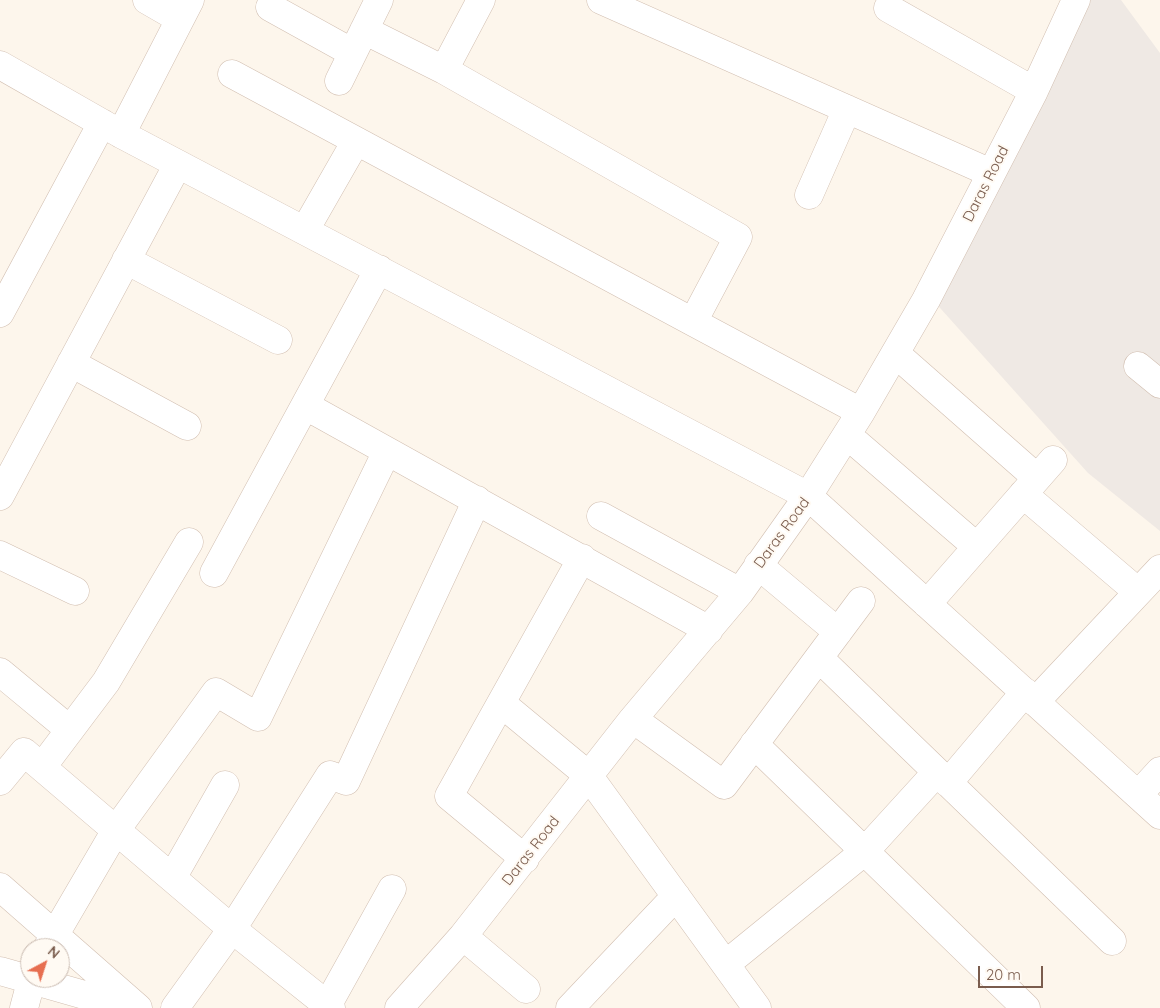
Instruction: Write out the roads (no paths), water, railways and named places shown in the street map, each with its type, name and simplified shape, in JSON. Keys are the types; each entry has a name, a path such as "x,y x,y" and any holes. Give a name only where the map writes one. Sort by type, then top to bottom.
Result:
{"street":[{"path":"0,313 185,10 147,0"},
{"path":"339,81 379,0"},
{"path":"444,70 481,0"},
{"path":"601,0 991,174"},
{"name":"Daras Road","path":"403,1007 525,859 632,719 740,592 808,496 862,412 956,244 1034,91 1076,0"},
{"path":"270,7 358,41 444,70 738,238 693,322"},
{"path":"888,8 1034,91"},
{"path":"232,74 862,412"},
{"path":"3,75 112,128 808,496 1160,815"},
{"path":"809,195 847,109"},
{"path":"305,230 356,141"},
{"path":"0,496 178,164"},
{"path":"126,260 278,340"},
{"path":"214,573 379,268"},
{"path":"896,354 1038,477 1138,592"},
{"path":"71,362 187,426"},
{"path":"1138,366 1160,384"},
{"path":"306,406 709,630"},
{"path":"846,436 977,547"},
{"path":"52,938 116,830 216,692 258,717 387,451"},
{"path":"927,604 1038,477"},
{"path":"175,1008 232,929 330,775 346,781 476,500"},
{"path":"601,516 740,592"},
{"path":"189,542 106,682 70,730 15,764 116,830 232,929 329,1007 392,889"},
{"path":"0,555 75,591"},
{"path":"525,859 449,796 582,558"},
{"path":"758,565 838,632"},
{"path":"726,964 865,851 1030,697 1160,569"},
{"path":"632,719 724,786 861,601"},
{"path":"819,658 1112,941"},
{"path":"0,672 70,730"},
{"path":"501,703 588,775 757,1008"},
{"path":"754,744 1026,1008"},
{"path":"1138,795 1160,771"},
{"path":"172,878 225,785"},
{"path":"0,887 47,938"},
{"path":"570,1008 676,896"},
{"path":"463,936 526,988"},
{"path":"70,956 138,1008"},
{"path":"0,971 20,976"},
{"path":"24,1008 29,988"},
{"path":"62,988 130,1008"}]}
